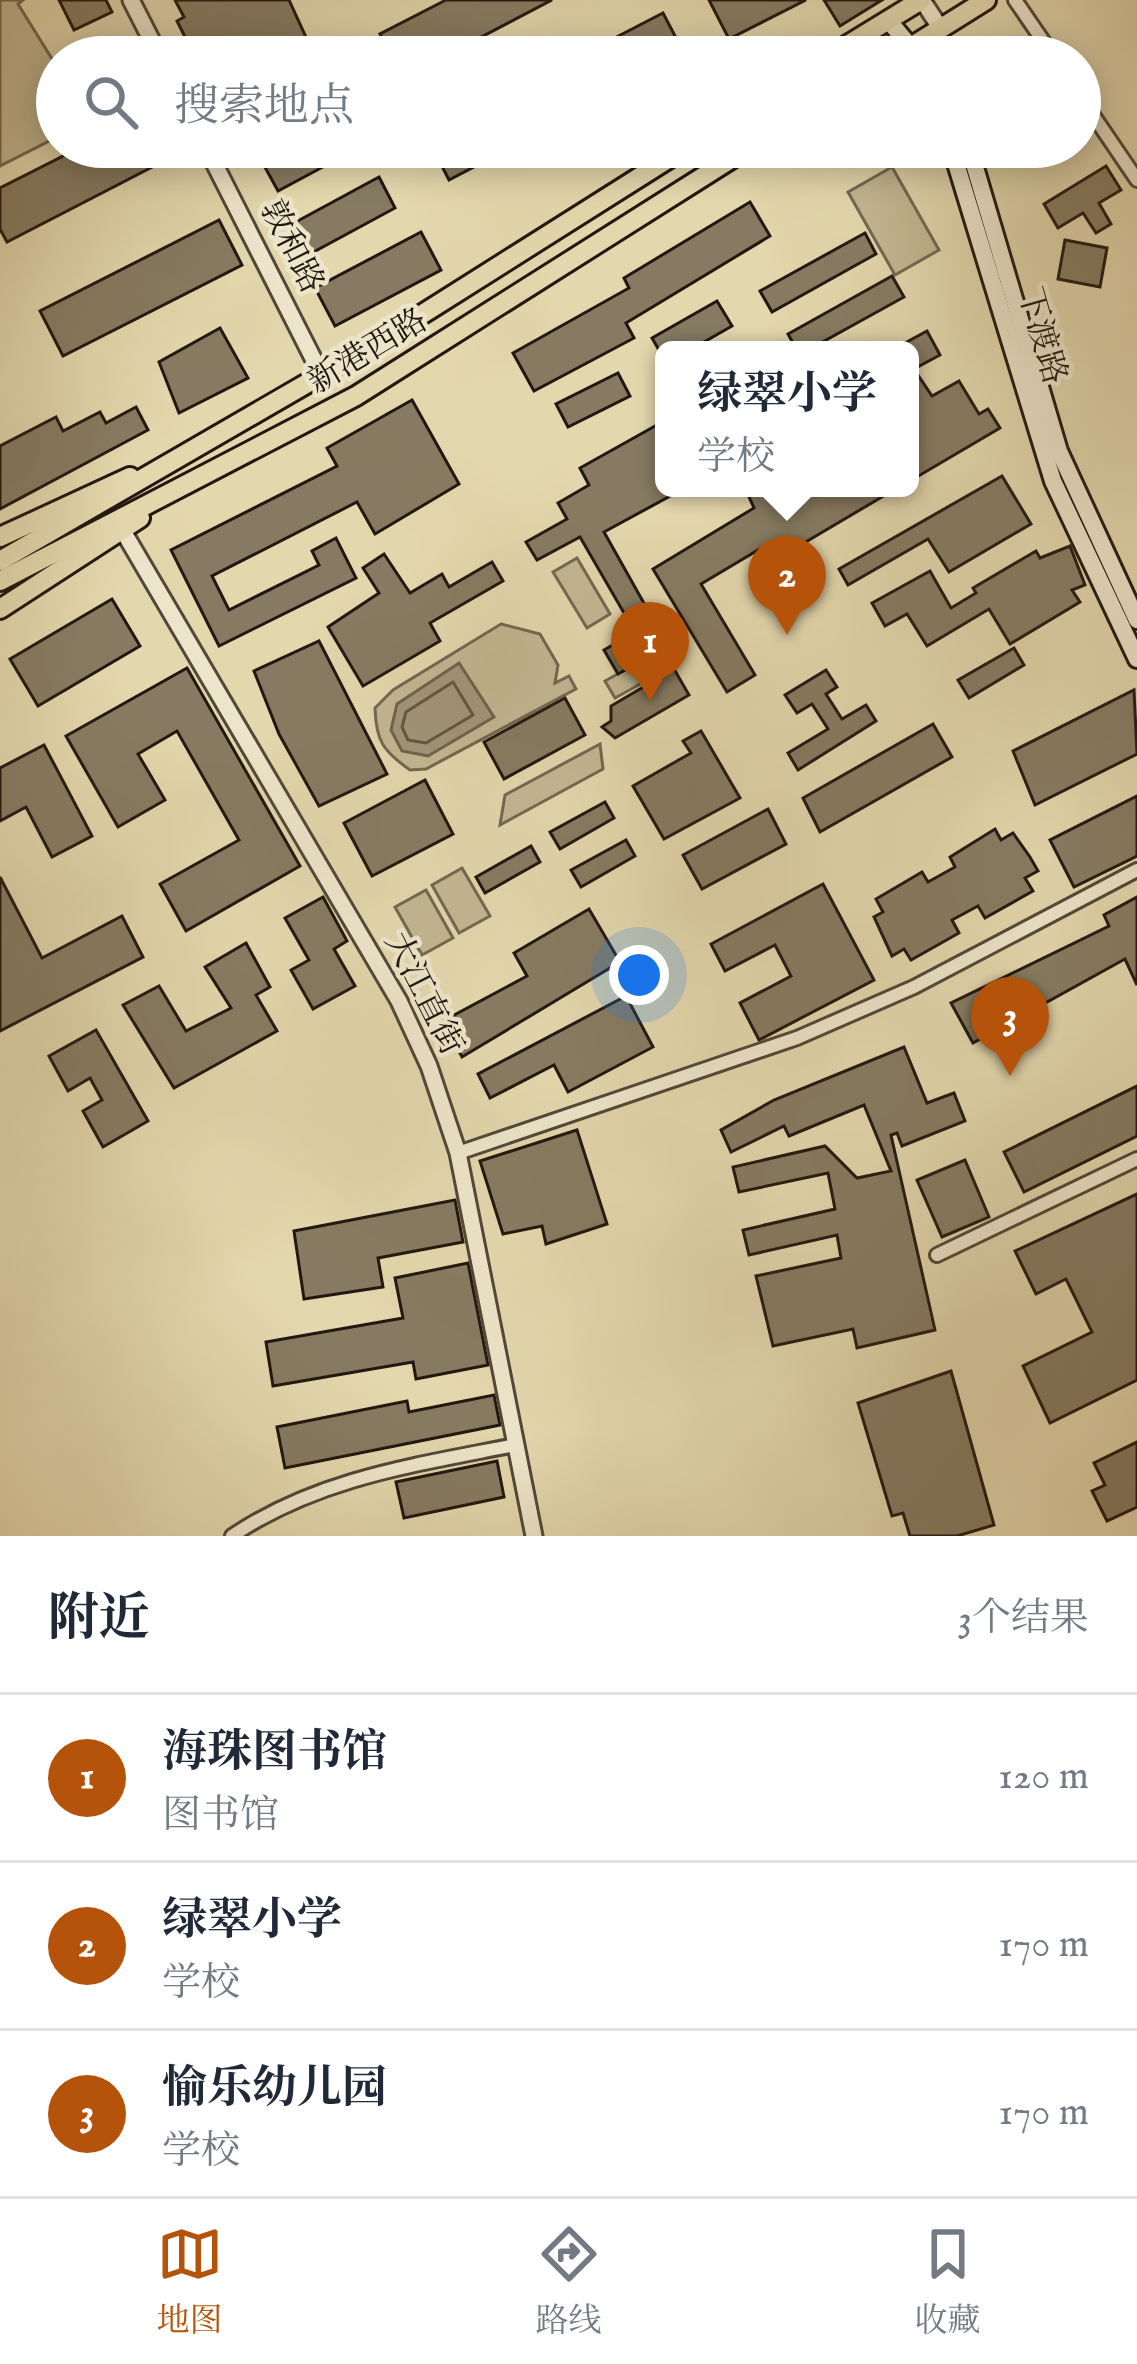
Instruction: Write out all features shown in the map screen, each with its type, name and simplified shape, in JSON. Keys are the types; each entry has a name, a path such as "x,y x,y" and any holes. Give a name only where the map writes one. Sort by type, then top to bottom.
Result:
{"main road":[{"path":"863,36 922,0"},
{"path":"930,36 986,0"},
{"path":"889,20 897,36"},
{"name":"新港西路","path":"0,561 322,376 654,168"},
{"name":"新港西路","path":"0,581 414,361 717,168"},
{"name":"下渡路","path":"957,168 1046,462 1086,536"},
{"name":"下渡路","path":"975,168 1086,536"},
{"path":"0,537 94,491 169,464"},
{"path":"0,609 178,490"},
{"path":"1086,536 1137,620"},
{"path":"1086,536 1137,659"}],"street":[{"path":"131,0 149,36"},
{"path":"922,0 940,28"},
{"path":"1016,0 1040,36"},
{"path":"1101,127 1137,180"},
{"name":"敦和路","path":"217,168 322,376"},
{"name":"大江直街","path":"123,531 399,1001 429,1066 458,1153 534,1536"},
{"path":"458,1153 797,1038 914,987 1137,870"},
{"path":"938,1255 1137,1159"},
{"path":"232,1536 302,1497 351,1477 515,1445"}],"shaded area":[{"path":"0,0 23,0 18,4 38,36 36,148 0,166"},
{"path":"893,168 939,250 895,275 848,192"},
{"path":"577,558 610,614 587,628 553,572"},
{"path":"501,624 540,634 558,665 555,683 569,676 576,689 426,769 410,770 383,744 375,708 393,690"},
{"path":"668,646 678,663 615,698 605,681"},
{"path":"600,744 603,769 500,825 505,795"},
{"path":"462,868 490,916 459,933 432,885"},
{"path":"426,890 453,938 422,955 395,907"}],"water":[{"path":"459,663 494,717 428,756 402,751 391,730 397,704"}],"building":[{"path":"59,0 106,0 112,12 74,30"},
{"path":"175,0 289,0 305,36 184,36 177,21 184,17"},
{"path":"446,0 552,0 483,36 380,34"},
{"path":"709,0 806,0 735,36 727,36"},
{"path":"824,0 882,0 840,26"},
{"path":"663,13 675,36 619,36"},
{"path":"1106,166 1121,190 1099,203 1111,224 1096,233 1083,213 1058,228 1044,204"},
{"path":"40,168 150,168 7,242 0,229 0,188"},
{"path":"265,168 321,168 278,191"},
{"path":"443,168 472,168 449,180"},
{"path":"379,177 395,208 308,255 292,224"},
{"path":"750,202 770,236 626,323 634,338 534,391 513,353 629,288 624,278"},
{"path":"219,220 242,265 63,356 40,311"},
{"path":"421,232 441,270 335,326 315,288"},
{"path":"865,233 876,254 772,312 760,291"},
{"path":"1065,240 1107,248 1100,287 1058,279"},
{"path":"892,276 904,297 824,341 792,341 788,334"},
{"path":"717,301 732,326 706,341 655,343 652,338"},
{"path":"220,328 248,378 179,413 159,362"},
{"path":"927,331 940,355 919,366 919,341 909,341"},
{"path":"618,373 630,396 568,427 556,404"},
{"path":"919,376 932,396 959,381 979,414 988,409 1000,428 919,476"},
{"path":"412,400 459,484 375,534 357,502 212,576 229,610 319,565 312,551 336,538 356,578 219,646 171,550 337,466 327,448"},
{"path":"136,407 148,430 0,509 0,446 56,417 63,431 100,412 106,423"},
{"path":"655,426 655,497 668,497 604,532 668,646 618,674 604,650 635,632 580,537 537,560 526,542 567,519 558,503 589,485 580,468"},
{"path":"1002,476 1031,524 949,572 928,539 848,585 839,569"},
{"path":"749,497 882,497 777,559 768,544 701,584 755,675 727,692 653,569 754,508"},
{"path":"1070,546 1085,585 1072,590 1080,602 1010,644 989,609 927,646 907,614 885,626 872,603 930,571 951,608 976,593 973,588 1036,551 1040,558"},
{"path":"384,554 410,593 442,574 449,587 492,562 503,581 430,623 440,641 363,686 328,627 379,593 363,568"},
{"path":"112,599 140,646 38,706 10,659"},
{"path":"319,641 387,774 319,806 279,734 254,671"},
{"path":"1014,648 1024,665 969,698 958,680"},
{"path":"187,668 300,866 186,931 160,884 239,840 177,731 138,754 165,800 118,827 66,736"},
{"path":"674,669 689,695 615,738 602,727 611,721 611,706"},
{"path":"826,670 837,687 826,694 842,719 866,705 876,721 798,770 788,753 828,729 812,704 797,713 785,695"},
{"path":"1134,690 1137,754 1035,805 1013,751"},
{"path":"565,698 585,735 504,779 484,742"},
{"path":"933,724 952,757 820,832 803,798"},
{"path":"701,731 740,798 664,839 633,786 691,753 683,741"},
{"path":"44,745 92,836 52,857 26,807 0,821 0,768"},
{"path":"425,780 453,834 372,876 344,823"},
{"path":"1137,796 1137,856 1074,887 1050,840"},
{"path":"605,802 614,818 560,849 550,832"},
{"path":"768,809 786,844 702,889 683,855"},
{"path":"995,829 1001,840 1013,833 1030,857 1038,871 1025,878 1033,891 985,918 978,906 952,920 959,933 911,960 904,949 892,956 874,917 883,912 876,899 922,872 928,882 955,867 950,857"},
{"path":"626,840 635,856 581,887 571,870"},
{"path":"531,846 540,862 485,893 476,877"},
{"path":"0,877 42,958 122,916 143,957 0,1031"},
{"path":"823,884 874,980 759,1040 740,1003 791,976 775,945 725,971 711,944"},
{"path":"323,897 347,941 334,949 355,986 313,1009 291,970 309,960 285,918"},
{"path":"1137,897 1137,985 1125,959 973,1043 951,1003 1109,926 1104,915"},
{"path":"589,909 620,962 462,1057 443,1021 527,976 514,953"},
{"path":"246,943 270,987 256,995 277,1031 174,1088 123,1005 159,986 186,1031 231,1008 205,967"},
{"path":"626,996 653,1047 568,1092 554,1065 490,1098 478,1074"},
{"path":"96,1030 148,1121 103,1147 83,1111 102,1100 90,1078 68,1091 49,1056"},
{"path":"904,1047 927,1103 954,1093 965,1121 902,1146 897,1133 891,1135 935,1330 857,1348 853,1329 773,1346 756,1276 841,1258 837,1235 749,1255 743,1230 835,1209 828,1173 739,1192 733,1167 825,1146 857,1178 891,1171 864,1105 789,1136 784,1126 731,1152 721,1130 774,1100"},
{"path":"1137,1086 1137,1136 1024,1192 1004,1152"},
{"path":"577,1130 607,1224 546,1244 542,1226 503,1234 480,1161"},
{"path":"965,1160 989,1217 942,1237 917,1180"},
{"path":"1137,1194 1137,1380 1050,1423 1023,1366 1092,1332 1066,1279 1036,1294 1015,1251"},
{"path":"455,1200 463,1242 378,1258 383,1287 304,1299 294,1231"},
{"path":"468,1263 488,1365 416,1379 413,1362 273,1386 266,1342 403,1318 395,1278"},
{"path":"951,1371 994,1525 957,1536 910,1536 903,1513 892,1516 858,1403"},
{"path":"494,1395 500,1425 285,1468 277,1427 407,1401 409,1412"},
{"path":"1137,1442 1137,1507 1107,1521 1092,1491 1105,1485 1094,1463"},
{"path":"497,1461 504,1497 404,1518 396,1482"}],"place":[{"name":"绿翠小学","path":"787,635"},
{"name":"海珠图书馆","path":"650,701"},
{"name":"愉乐幼儿园","path":"1010,1076"}]}
